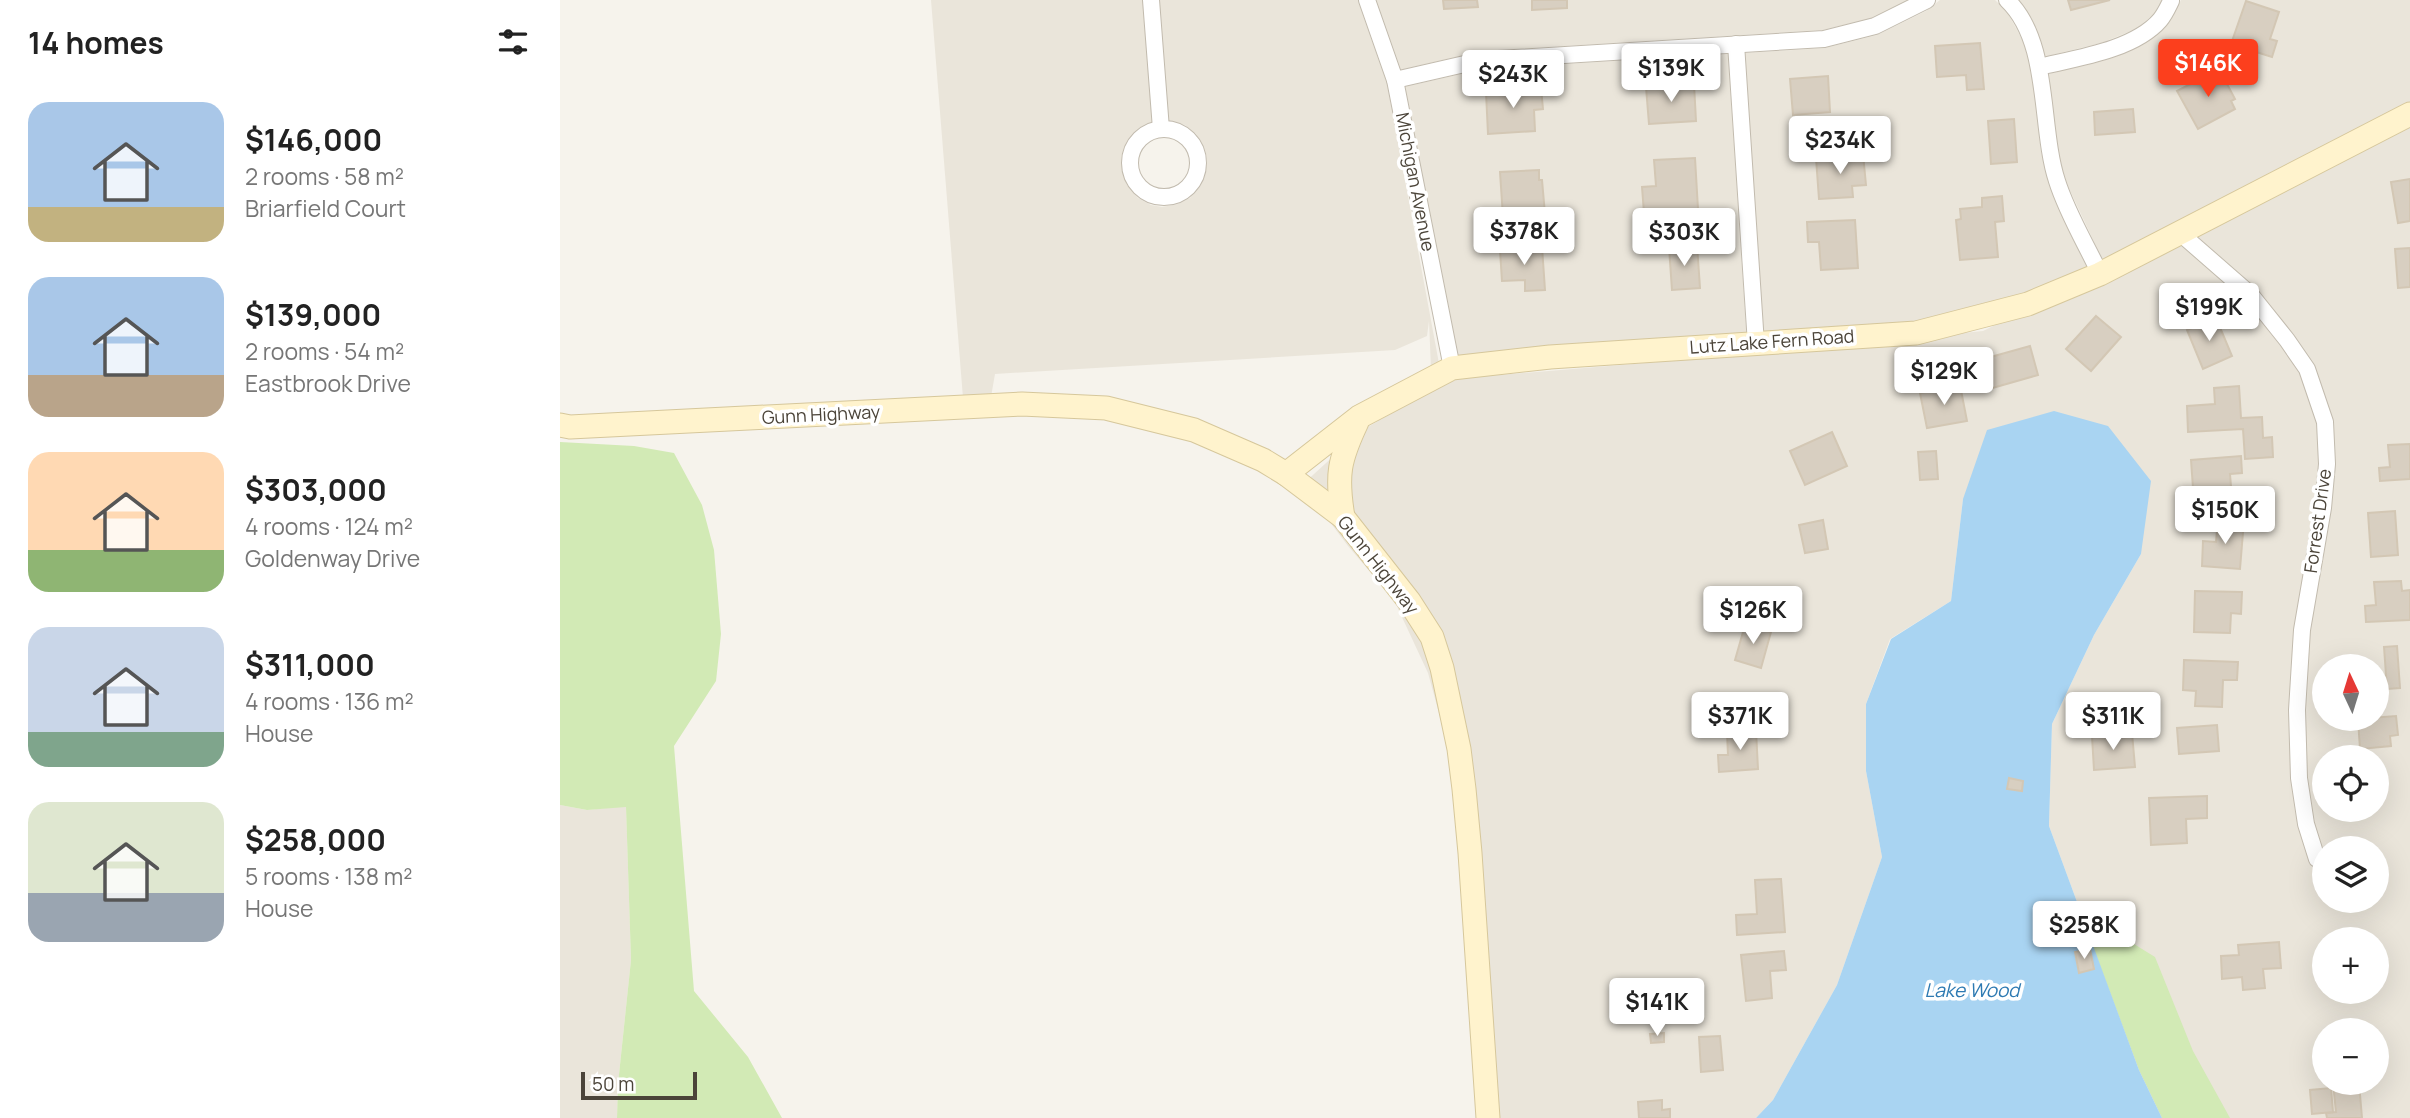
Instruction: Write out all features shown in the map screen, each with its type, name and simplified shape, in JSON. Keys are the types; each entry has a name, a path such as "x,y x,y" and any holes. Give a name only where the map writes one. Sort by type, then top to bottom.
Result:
{"main road":[{"name":"Lutz Lake Fern Road","path":"1286,474 1359,417 1452,368 1550,357 1916,333 2028,304 2100,274 2410,114"},
{"name":"Gunn Highway","path":"560,425 638,425 1022,404 1106,408 1194,430 1263,460 1286,474 1343,517 1409,601 1432,637 1442,668 1459,749 1470,853 1488,1118"},
{"path":"1343,517 1338,485 1343,452 1359,417"}],"street":[{"path":"1151,0 1161,129"},
{"name":"Michigan Avenue","path":"1367,0 1395,80 1452,368"},
{"path":"1395,80 1482,60 1824,39 1875,26 1927,0"},
{"path":"2007,0 2029,35 2039,67 2048,151 2057,184 2100,274"},
{"path":"2039,67 2104,51 2139,37 2160,20 2171,1"},
{"path":"1736,44 1756,344"},
{"path":"1161,129 1182,134 1197,151 1199,162 1193,183 1175,196 1163,198 1142,190 1134,181 1130,170 1133,148 1150,132 1161,129"},
{"name":"Forrest Drive","path":"2180,233 2251,295 2287,340 2307,369 2325,422 2327,464 2323,508 2302,629 2297,710 2299,778 2306,824 2312,843"}],"shaded area":[{"path":"931,0 1143,0 1152,122 1134,133 1126,145 1122,159 1123,174 1127,185 1138,198 1162,207 1190,198 1204,177 1207,163 1204,149 1196,134 1185,125 1168,121 1159,0 1358,0 1387,83 1440,369 1431,369 1429,321 1427,336 1395,350 995,374 991,397 963,398"},
{"path":"1375,0 1909,0 1873,18 1823,30 1482,51 1400,70"},
{"path":"1940,0 1995,0 2006,10 2022,39 2032,69 2041,152 2050,186 2089,270 2022,300 1924,327 1762,342 1744,53 1825,48 1877,35 1926,11"},
{"path":"2019,0 2162,0 2155,13 2136,29 2101,43 2044,57 2036,31"},
{"path":"2181,0 2410,0 2410,104 2104,263 2065,180 2056,150 2048,74 2105,60 2142,45 2165,27"},
{"path":"1728,54 1747,343 1456,367 1404,87 1483,69"},
{"path":"2410,122 2410,1118 2162,1118 2139,1070 2049,826 2052,724 2094,635 2141,554 1963,499 1951,601 1890,639 1866,704 1866,771 1882,857 1837,985 1773,1100 1756,1118 1488,1118 1451,757 1428,673 1394,600 1348,546 1302,485 1361,431 1450,379 1755,354 1983,331"},
{"path":"560,805 587,810 626,806 631,960 617,1118 560,1118"}],"green space":[{"path":"560,442 634,446 674,453 702,505 714,550 721,634 716,681 674,746 694,991 748,1057 782,1118 617,1118 631,960 626,807 587,810 560,805"},
{"path":"2079,910 2155,957 2193,1051 2230,1118 2162,1118 2139,1070"}],"water":[{"name":"Lake Wood","path":"2054,411 2108,426 2151,481 2141,554 2094,635 2052,724 2049,826 2139,1070 2162,1118 1756,1118 1773,1100 1837,985 1882,857 1866,771 1866,704 1891,639 1951,601 1963,499 1987,430"}],"building":[{"path":"1443,0 1477,0 1478,7 1444,9"},
{"path":"1532,0 1567,0 1567,8 1532,10"},
{"path":"2068,0 2110,0 2071,10"},
{"path":"2246,1 2279,12 2270,39 2277,41 2272,57 2231,44"},
{"path":"1980,43 1984,89 1967,90 1966,75 1937,77 1935,46"},
{"path":"2219,69 2235,99 2231,101 2235,109 2198,129 2177,91"},
{"path":"1828,76 1830,112 1793,115 1790,79"},
{"path":"1694,84 1696,121 1649,124 1646,87"},
{"path":"1541,88 1543,109 1534,110 1535,131 1488,134 1486,92"},
{"path":"2133,109 2135,132 2095,135 2094,112"},
{"path":"2014,119 2017,162 1991,164 1988,121"},
{"path":"1863,154 1866,185 1852,186 1853,197 1819,199 1816,158"},
{"path":"1695,158 1698,209 1644,213 1642,187 1656,186 1654,160"},
{"path":"1539,170 1545,214 1503,217 1500,172"},
{"path":"2410,179 2410,221 2398,223 2391,182"},
{"path":"2002,196 2004,221 1995,222 1998,257 1960,260 1956,220 1961,219 1960,209 1982,207 1982,198"},
{"path":"1855,220 1858,268 1821,270 1819,242 1808,242 1807,222"},
{"path":"1697,245 1700,288 1672,290 1669,247"},
{"path":"1542,247 1545,290 1525,291 1525,280 1502,281 1500,250"},
{"path":"2410,248 2410,287 2398,288 2395,249"},
{"path":"2096,316 2121,337 2091,371 2066,349"},
{"path":"2216,318 2232,356 2203,369 2187,330"},
{"path":"2030,346 2038,375 1989,389 1980,360"},
{"path":"1960,385 1967,421 1927,428 1920,393"},
{"path":"2239,386 2241,418 2262,417 2263,438 2272,437 2273,457 2245,459 2243,429 2188,432 2187,406 2215,404 2214,388"},
{"path":"1832,432 1847,466 1805,485 1790,451"},
{"path":"2410,444 2410,479 2380,481 2379,468 2390,467 2388,445"},
{"path":"1936,451 1938,479 1920,480 1918,452"},
{"path":"2241,456 2242,473 2230,474 2232,499 2194,502 2191,460"},
{"path":"2395,511 2398,555 2371,557 2368,513"},
{"path":"2218,518 2244,520 2240,569 2202,566 2203,541 2216,542"},
{"path":"1823,520 1828,549 1805,553 1799,525"},
{"path":"2401,581 2402,591 2410,590 2410,620 2366,622 2365,606 2376,605 2374,582"},
{"path":"2195,591 2242,592 2241,614 2231,613 2230,633 2194,632"},
{"path":"1745,625 1771,632 1761,668 1735,660"},
{"path":"2397,646 2400,688 2389,689 2389,654 2384,654 2384,647"},
{"path":"2184,660 2238,662 2237,680 2223,680 2222,707 2195,706 2196,691 2183,690"},
{"path":"2396,716 2398,735 2390,736 2391,746 2360,745 2359,732 2389,732 2389,717"},
{"path":"2217,725 2219,751 2179,754 2177,728"},
{"path":"1756,730 1758,769 1719,772 1718,755 1728,755 1727,732"},
{"path":"2132,733 2135,767 2094,770 2092,736"},
{"path":"2009,778 2023,781 2022,791 2007,789"},
{"path":"2207,796 2207,818 2186,819 2187,843 2151,845 2149,798"},
{"path":"1781,879 1785,932 1737,935 1736,915 1757,914 1755,880"},
{"path":"2279,942 2281,968 2263,969 2265,988 2243,990 2242,977 2222,979 2221,956 2239,955 2238,945"},
{"path":"2090,949 2094,969 2079,973 2075,952"},
{"path":"1784,951 1786,970 1770,971 1772,998 1746,1001 1741,955"},
{"path":"1664,1033 1664,1042 1651,1043 1650,1034"},
{"path":"1720,1036 1723,1070 1701,1072 1699,1037"},
{"path":"2310,1090 2312,1095 2332,1095 2333,1112 2312,1114"},
{"path":"2334,1095 2360,1095 2362,1118 2327,1118 2326,1113 2336,1112"},
{"path":"1662,1100 1662,1110 1670,1109 1670,1118 1639,1118 1638,1102"}]}
